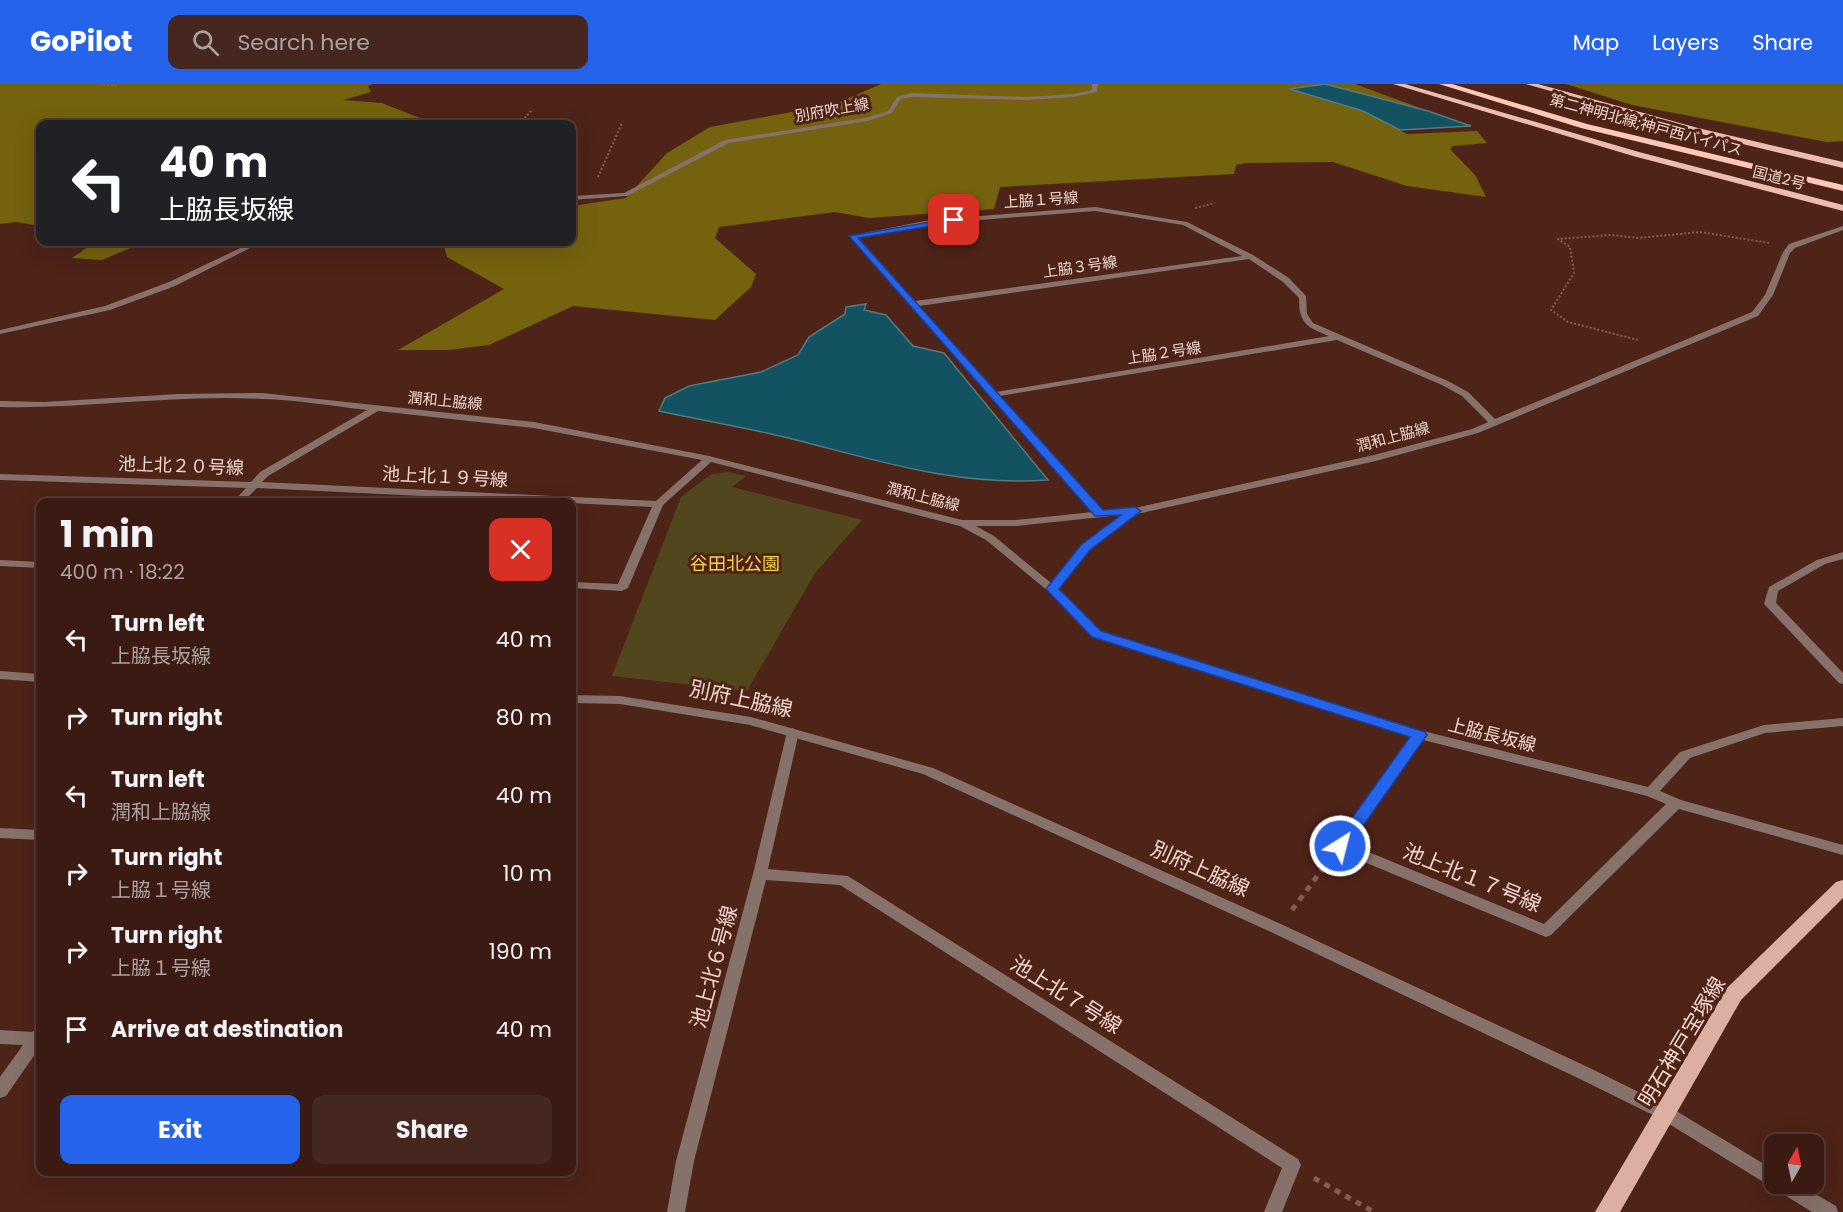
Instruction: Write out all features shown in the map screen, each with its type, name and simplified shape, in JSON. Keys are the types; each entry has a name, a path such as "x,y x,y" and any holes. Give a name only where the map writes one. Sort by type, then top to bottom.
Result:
{"highway":[{"name":"国道2号","path":"1397,84 1636,154 1843,208"},
{"name":"第二神明北線;神戸西バイパス","path":"1443,84 1584,126 1843,189"},
{"name":"第二神明北線;神戸西バイパス","path":"1466,84 1596,121 1843,180"},
{"name":"国道2号","path":"1530,84 1696,130 1843,165"}],"main road":[{"name":"明石神戸宝塚線","path":"1607,1212 1667,1114 1734,994 1843,887"}],"street":[{"name":"別府吹上線","path":"576,198 625,195 727,141 866,120 890,112 899,98 911,95 1042,98 1077,96 1095,91 1095,84"},
{"name":"上脇１号線","path":"1100,514 853,236 930,222 1095,209 1185,223 1250,257 1286,280 1303,298 1303,314 1310,325 1445,382 1465,394 1494,424"},
{"path":"1792,246 1842,229"},
{"path":"0,332 107,308 172,284 250,246"},
{"name":"潤和上脇線","path":"0,404 44,405 178,397 262,396 374,410 534,425 710,459 962,523 1015,523 1135,511 1376,458 1494,424 1755,314 1769,295 1787,252 1792,246"},
{"name":"上脇３号線","path":"913,304 1250,257"},
{"name":"上脇２号線","path":"993,394 1339,338"},
{"name":"池上北２０号線","path":"0,477 254,485 264,474 374,410"},
{"path":"576,585 622,588 658,504 710,459"},
{"path":"242,498 254,485"},
{"name":"池上北１９号線","path":"254,485 530,498"},
{"name":"池上北１９号線","path":"576,500 658,504"},
{"path":"1052,589 1085,547 1135,511"},
{"name":"上脇長坂線","path":"962,523 990,538 1052,589 1096,634 1420,735 1651,792 1676,803 1843,850"},
{"path":"1843,555 1821,562 1773,589 1770,604 1843,680"},
{"path":"0,564 36,565"},
{"path":"0,675 36,678"},
{"name":"別府上脇線","path":"576,699 620,700 751,720 928,771 1278,929 1667,1114 1764,1173"},
{"path":"1651,792 1685,755 1764,729 1843,722"},
{"name":"池上北６号線","path":"676,1212 685,1161 760,874 793,732"},
{"path":"1340,846 1420,735"},
{"name":"池上北１７号線","path":"1340,846 1546,931 1676,803"},
{"path":"0,833 36,835"},
{"name":"池上北７号線","path":"760,874 843,880 1292,1165"},
{"path":"0,1037 36,1037"},
{"path":"0,1091 36,1041"},
{"path":"1273,1212 1292,1165"},
{"path":"1799,1194 1829,1212"}],"path":[{"path":"99,84 119,86"},
{"path":"523,120 532,110"},
{"path":"585,199 622,123"},
{"path":"1674,349 1568,322 1551,310 1574,273 1570,247 1558,239 1611,236 1638,238 1700,232 1792,246"},
{"path":"1288,914 1340,846"},
{"path":"1292,1165 1374,1212"}],"green space":[{"name":"谷田北公園","path":"729,472 746,476 732,487 862,520 815,573 747,691 612,676 681,497 711,474"}],"shaded area":[{"path":"0,84 373,84 368,86 371,92 343,100 382,103 425,120 36,120 36,225 16,222 0,224"},
{"path":"881,84 1325,84 1363,111 1407,134 1477,131 1487,143 1453,146 1450,149 1475,175 1486,197 1407,186 1333,162 1246,163 1236,165 1234,174 1000,187 994,209 869,218 835,212 719,227 715,238 756,274 751,287 715,320 573,306 489,345 448,350 398,350 504,289 447,257 444,246 576,246 576,205 626,198 667,153 710,127 835,104"},
{"path":"1325,84 1355,84 1428,111"},
{"path":"1566,84 1843,84 1843,141 1827,142 1632,105"},
{"path":"135,246 102,260 72,258 88,247"}],"water":[{"path":"1325,84 1428,111 1471,126 1400,130 1363,111 1290,89"},
{"path":"866,304 864,310 886,315 913,346 944,353 1048,480 1013,481 947,475 882,462 769,433 659,411 665,398 689,386 761,372 798,355 809,337 845,314 846,307"}],"route":[{"path":"954,220 853,236 1100,514 1135,511 1085,547 1052,589 1096,634 1420,735 1340,846"}]}
